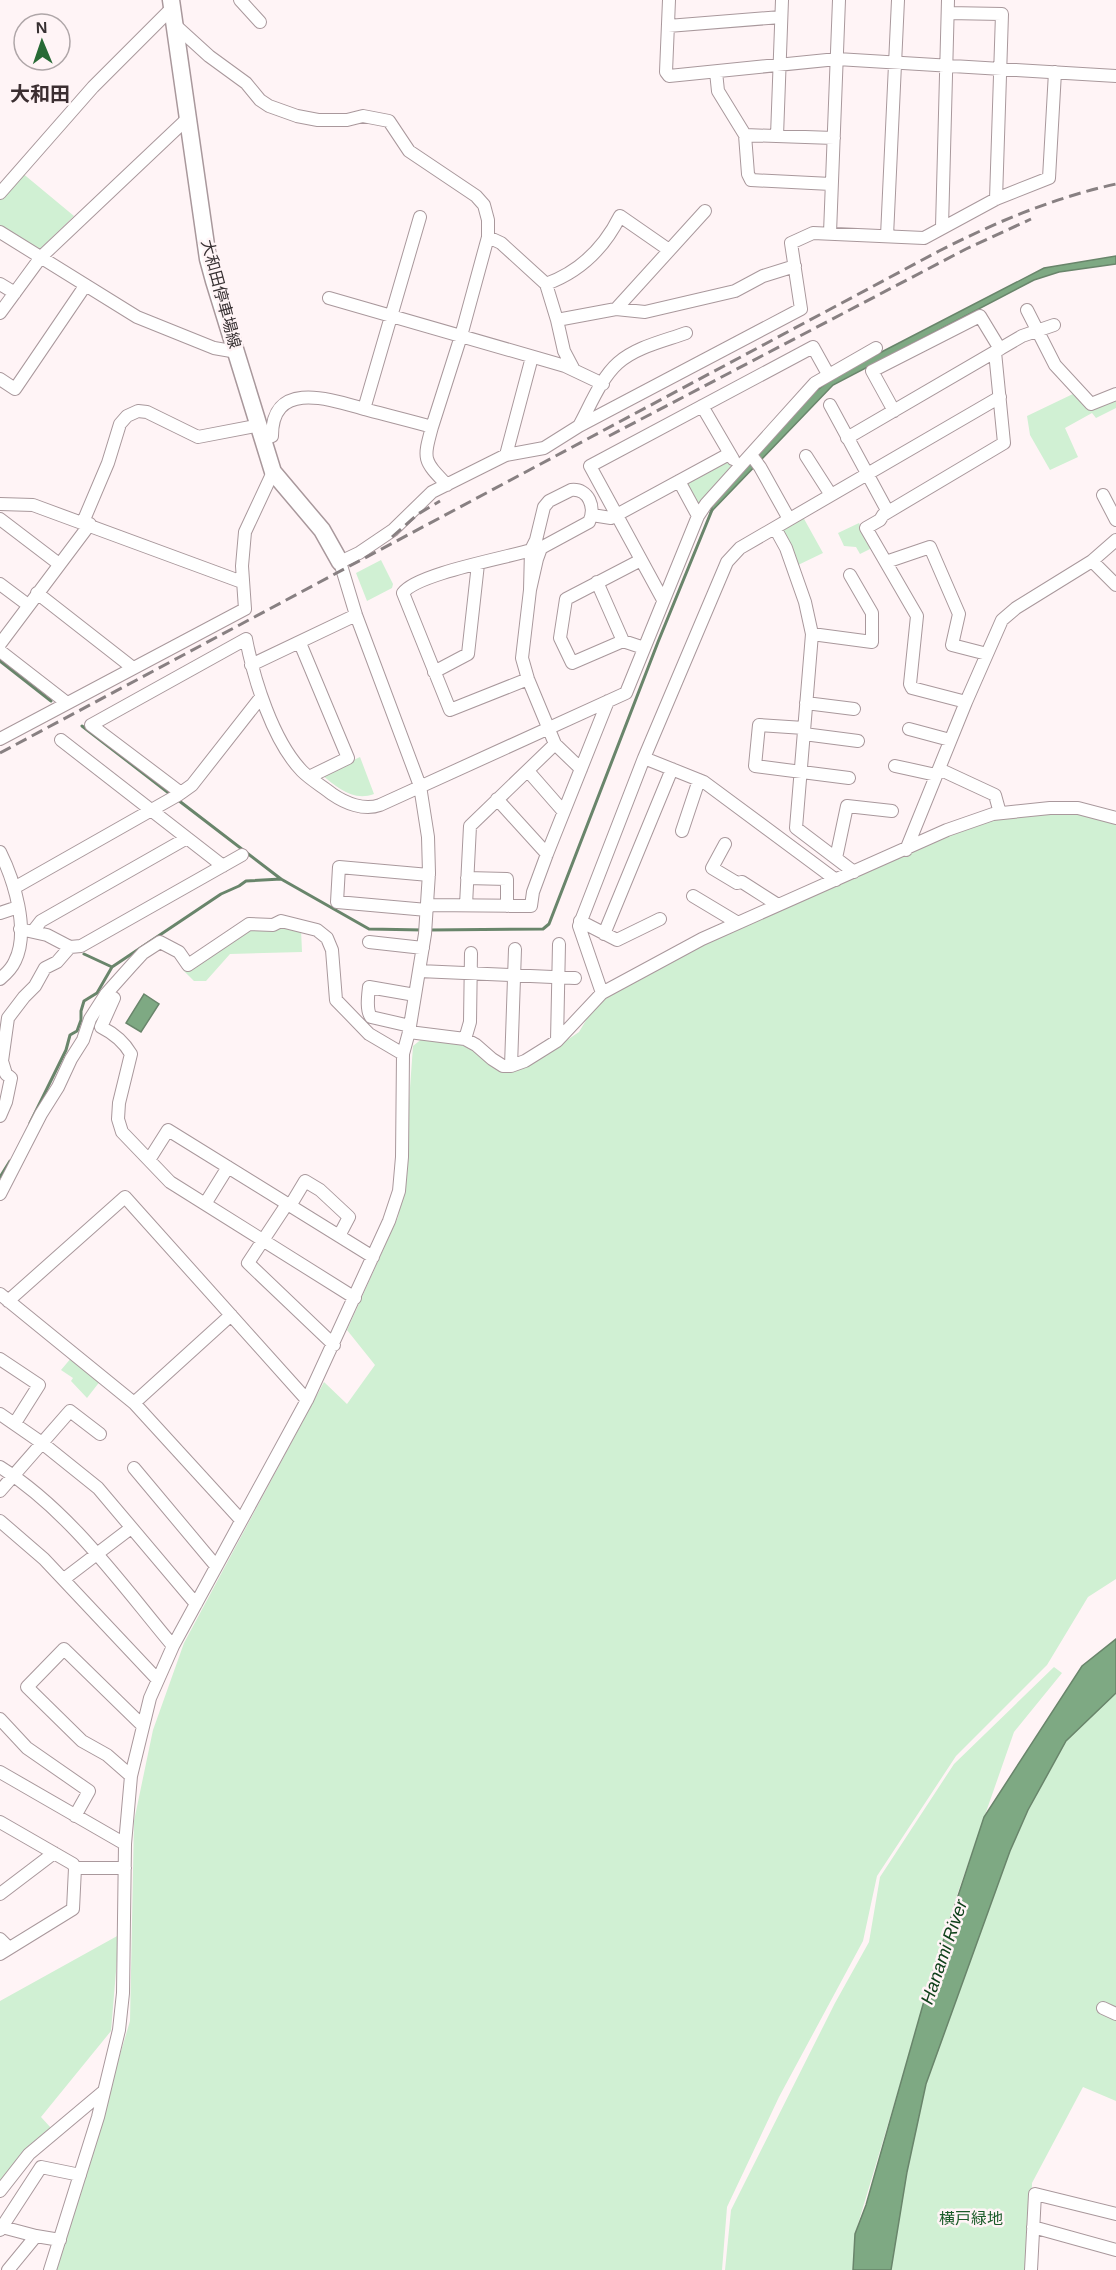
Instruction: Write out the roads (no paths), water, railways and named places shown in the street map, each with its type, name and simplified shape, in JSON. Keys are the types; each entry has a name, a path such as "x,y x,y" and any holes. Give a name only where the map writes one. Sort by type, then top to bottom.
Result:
{"main road":[{"name":"大和田停車場線","path":"172,1 208,259 273,472 322,530 340,562"}],"street":[{"path":"240,0 260,22"},
{"path":"669,0 666,72 669,76 837,59 1116,76"},
{"path":"777,136 782,0"},
{"path":"830,233 839,0"},
{"path":"887,236 898,0"},
{"path":"0,193 65,118 169,10 172,1"},
{"path":"942,227 948,6 1002,14 996,199"},
{"path":"668,26 781,17"},
{"path":"176,26 209,56 246,83 260,100 269,106 297,116 318,120 347,120 363,116 389,122 409,151 476,195 484,205 488,220 488,237 461,336 426,449 429,466 447,485"},
{"path":"716,72 718,91 745,135 748,174 751,180 831,184"},
{"path":"50,2270 80,2175 119,2030 123,1993 125,1844 131,1776 142,1726 157,1678 307,1400 389,1221 399,1191 402,1157 403,1054 423,948 429,875 428,837 420,786 356,615 340,562 359,553 393,530 429,495 447,485 506,455 544,448 579,426 801,309 791,243 813,233 924,238 996,199 1049,178 1055,72"},
{"path":"0,314 41,257 188,118"},
{"path":"745,135 834,138"},
{"path":"616,309 705,211"},
{"path":"546,284 564,277 591,255 605,242 620,216 669,250"},
{"path":"364,409 420,217"},
{"path":"0,232 137,316 214,348 237,352"},
{"path":"488,237 501,243 546,284 564,351 574,370"},
{"path":"557,320 616,309 645,312 735,291 763,276 795,266"},
{"path":"0,284 15,293"},
{"path":"0,379 15,389 85,286"},
{"path":"329,298 574,370 603,384"},
{"path":"1027,310 1056,365 1091,405 1116,394"},
{"path":"894,411 872,371 980,316 997,351 1004,443 888,512 866,528 917,616 910,684 912,688 966,702"},
{"path":"846,438 1022,336 1054,325"},
{"path":"579,426 618,363 636,352 686,333"},
{"path":"663,600 590,466 813,347 828,374"},
{"path":"176,796 92,724 246,639 261,697 293,758 309,777 336,797 359,806 374,807 626,693 698,516 706,504 740,467 755,460 815,383 876,348"},
{"path":"506,455 532,357"},
{"path":"0,644 87,523 120,424 127,416 138,411 147,412 198,437 261,432 272,436 278,409 297,399 317,397 339,400 432,427"},
{"path":"602,993 579,926 580,921 644,758 727,562 740,548 1000,397"},
{"path":"830,405 888,512"},
{"path":"702,406 729,454 740,467"},
{"path":"592,515 611,518 617,516 729,454"},
{"path":"806,456 831,495"},
{"path":"755,460 789,519"},
{"path":"3,734 67,703 245,609 242,582 245,531 273,472"},
{"path":"679,482 698,516"},
{"path":"530,590 531,550 544,507 549,501 571,490 580,491 589,499 592,515 589,522 541,548 530,590 522,658 528,679 555,744 581,769"},
{"path":"1103,495 1116,520"},
{"path":"0,504 33,505 242,582"},
{"path":"0,519 59,564"},
{"path":"775,528 790,559 805,602 812,634 796,828 854,872"},
{"path":"906,850 966,702 1005,617 1092,561 1116,540"},
{"path":"886,562 930,547 959,614 952,645 987,654"},
{"path":"528,679 450,710 404,590 425,580 531,550"},
{"path":"641,560 567,599 560,638 572,663 623,641 644,648"},
{"path":"1092,561 1116,585"},
{"path":"434,672 468,654 478,564"},
{"path":"812,634 872,642 872,613 850,575"},
{"path":"597,582 623,641"},
{"path":"0,584 28,605"},
{"path":"37,593 133,668"},
{"path":"251,665 356,615"},
{"path":"300,642 348,758 309,777"},
{"path":"0,651 67,703"},
{"path":"14,888 176,796 192,784 261,697"},
{"path":"429,875 339,867 337,902 427,907 531,906 533,892 563,811 608,701"},
{"path":"806,703 854,709"},
{"path":"849,778 754,766 759,725 858,741"},
{"path":"909,729 950,740"},
{"path":"61,740 223,866"},
{"path":"466,905 470,826 555,744"},
{"path":"644,758 699,780 836,880"},
{"path":"895,766 937,772 995,795 1000,813"},
{"path":"604,934 672,769"},
{"path":"528,771 563,811"},
{"path":"682,831 699,780"},
{"path":"497,799 547,854"},
{"path":"836,858 847,806 892,811"},
{"path":"415,995 369,987 368,1013 371,1017 409,1029 465,1039 477,1045 503,1066 511,1066 557,1041 602,993 702,939 947,830 1000,813 1078,808 1116,818"},
{"path":"20,934 34,930 41,921 187,838"},
{"path":"725,844 712,868 737,883 742,882 777,905"},
{"path":"0,852 4,869 14,888 20,934 15,961 0,979"},
{"path":"34,930 64,944 81,946 242,855"},
{"path":"467,878 507,879 507,906"},
{"path":"693,896 738,923"},
{"path":"0,913 18,907"},
{"path":"580,921 617,940 660,919"},
{"path":"0,1194 41,1114 58,1087 90,1019 106,994 143,953 160,942 179,952 188,965 249,924 273,925 281,921 317,930 327,939 332,950 336,1000 369,1034 403,1054"},
{"path":"369,942 423,948"},
{"path":"0,1116 6,1102 11,1078 6,1074 2,1061 8,1018 35,986 45,968 57,962 64,944"},
{"path":"557,1041 559,944"},
{"path":"511,1066 515,949"},
{"path":"465,1039 470,1022 471,953"},
{"path":"419,970 575,978"},
{"path":"106,994 114,998 101,1027 112,1032 125,1044 131,1054 119,1102 118,1119 122,1132 170,1182 355,1298"},
{"path":"149,1160 168,1130 373,1257"},
{"path":"205,1204 228,1167"},
{"path":"334,1344 248,1263 305,1181 320,1190 349,1217 339,1236"},
{"path":"241,1520 134,1403 4,1298 125,1197 307,1400"},
{"path":"134,1403 231,1315"},
{"path":"0,1359 39,1385 15,1423"},
{"path":"0,1491 70,1411 100,1434"},
{"path":"0,1414 42,1443 98,1488 196,1604"},
{"path":"0,1467 14,1476 72,1527 173,1646"},
{"path":"134,1468 216,1566"},
{"path":"0,1521 44,1558 157,1678"},
{"path":"64,1579 131,1528"},
{"path":"131,1776 107,1755 82,1741 27,1687 64,1650 142,1726"},
{"path":"0,1719 27,1748 89,1791 75,1816"},
{"path":"0,1772 125,1844"},
{"path":"1,1824 73,1864 75,1868 73,1908 3,1947"},
{"path":"0,1894 54,1853"},
{"path":"75,1868 125,1868"},
{"path":"1103,2008 1116,2014"},
{"path":"0,2191 29,2154 104,2091"},
{"path":"60,2240 1,2229 41,2167 80,2175"},
{"path":"1031,2270 1035,2194 1116,2214"},
{"path":"1033,2227 1116,2250"},
{"path":"8,2270 36,2236"}],"water":[{"path":"1116,256 1116,264 1059,272 1034,280 833,385 710,513 713,504 815,392 837,375 1044,268"},
{"path":"144,994 159,1004 141,1032 126,1023"},
{"name":"Hanami River","path":"1116,1639 1116,1693 1066,1741 1028,1810 1010,1851 926,2084 907,2172 891,2270 853,2270 855,2234 866,2205 928,1987 984,1817 1082,1666"}],"waterway":[{"path":"429,930 543,929 549,924 658,642 712,510"},
{"path":"0,661 51,701"},
{"path":"82,726 170,794"},
{"path":"178,800 281,879 369,929 423,930"},
{"path":"30,1123 66,1050 70,1035 77,1031 84,1001 97,993 112,967 221,894 246,881 281,879"},
{"path":"84,954 112,967"},
{"path":"0,1177 10,1161"}],"railway":[{"path":"0,753 939,251 1025,212 1070,196 1116,184"},
{"path":"609,436 966,249 1031,219"},
{"path":"392,537 418,514 440,501"}],"district":[{"name":"大和田","path":"40,94"}],"park label":[{"name":"横戸緑地","path":"971,2218"}]}
